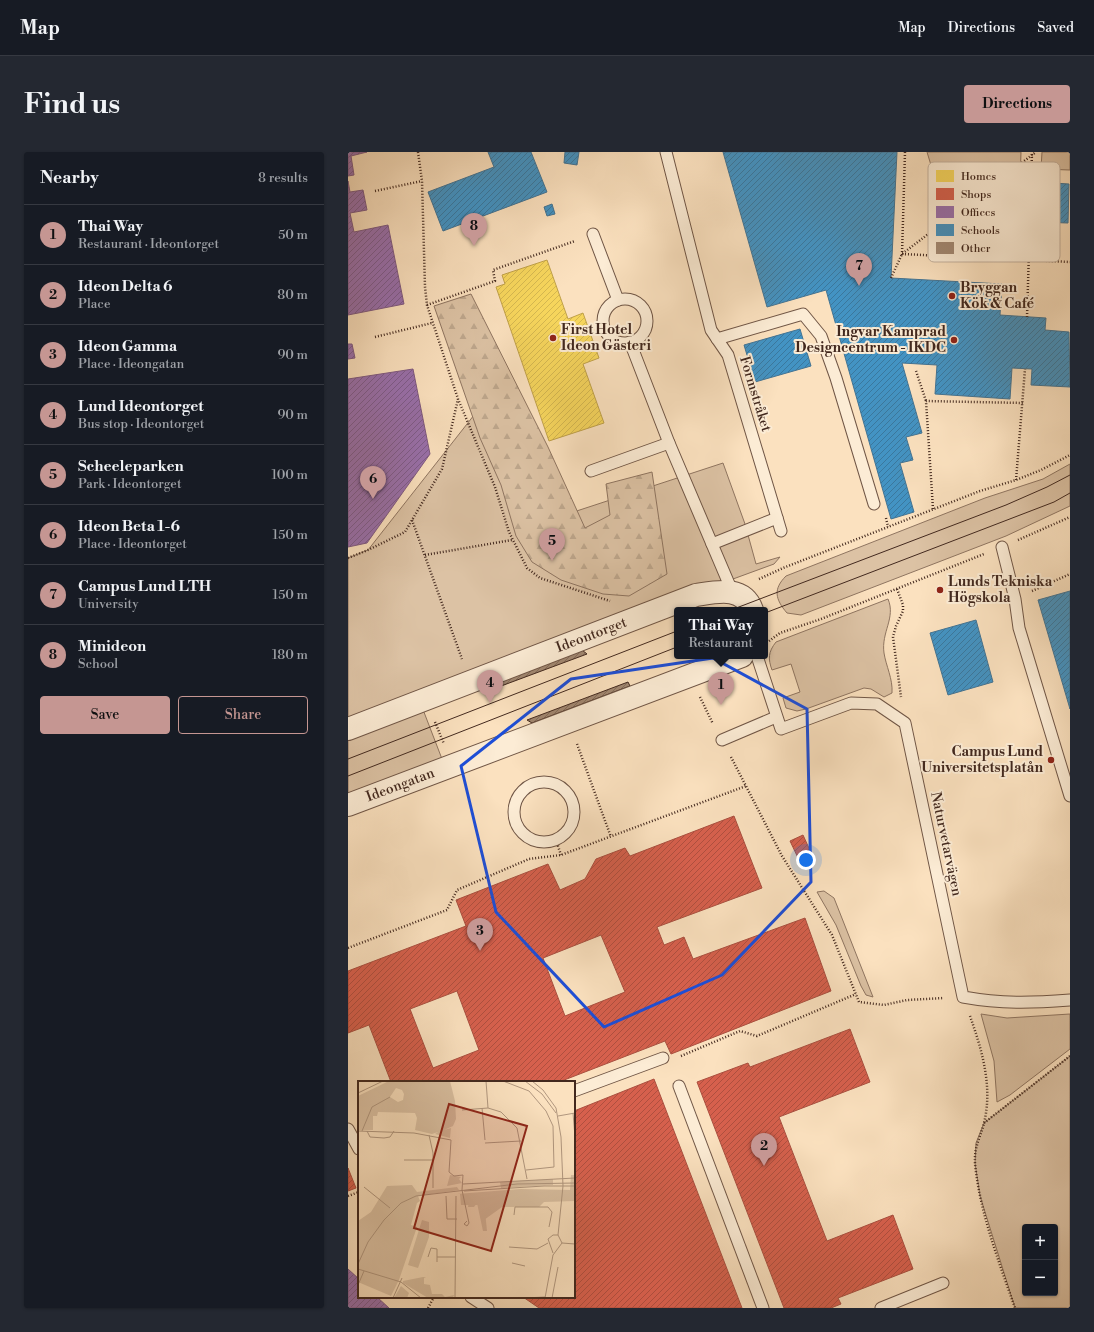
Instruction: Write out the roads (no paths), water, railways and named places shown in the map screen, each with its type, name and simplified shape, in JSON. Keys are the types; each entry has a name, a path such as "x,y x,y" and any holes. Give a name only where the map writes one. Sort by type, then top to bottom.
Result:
{"street":[{"path":"732,591 749,603 751,607"},
{"name":"Ideontorget","path":"348,729 696,595 732,591"},
{"name":"Ideongatan","path":"348,805 452,764 734,659"}],"lane":[{"name":"Formstråket","path":"666,152 711,330 728,355 781,531"},
{"path":"593,234 618,300"},
{"path":"627,299 634,302 640,306 645,314 646,321 642,334 630,342 618,342 611,338 605,331 603,324 606,309 618,300 627,299"},
{"path":"717,339 803,314 822,336 874,504"},
{"path":"630,342 669,443 732,591"},
{"path":"591,471 669,443"},
{"path":"712,544 777,518"},
{"path":"1002,547 1015,599 1019,628 1069,791"},
{"path":"722,740 776,717 758,659"},
{"name":"Naturvetarvägen","path":"776,717 781,729 851,703 877,704 905,723 963,997 991,1002 1020,1004 1070,1000"},
{"path":"549,782 557,784 564,789 573,802 575,811 572,824 564,835 556,840 547,842 533,840 522,832 517,824 514,808 516,801 520,793 533,784 549,782"},
{"path":"575,1091 663,1058"},
{"path":"679,1086 763,1308"},
{"path":"348,1129 358,1147"},
{"path":"881,1308 943,1283"},
{"path":"473,1298 488,1308"}],"tram line":[{"path":"739,607 1006,505 1070,475"},
{"path":"768,612 1054,502 1070,493"},
{"path":"348,759 674,632"},
{"path":"348,776 674,648"}],"place":[{"name":"Minideon","path":"474,246"},
{"name":"Campus Lund LTH","path":"859,286"},
{"name":"Bryggan Kök & Café","path":"952,296"},
{"name":"First Hotel Ideon Gästeri","path":"553,338"},
{"name":"Ingvar Kamprad Designcentrum - IKDC","path":"954,340"},
{"name":"Ideon Beta 1-6","path":"373,499"},
{"name":"Scheeleparken","path":"552,561"},
{"name":"Lunds Tekniska Högskola","path":"940,590"},
{"name":"Lund Ideontorget","path":"490,703"},
{"name":"Thai Way","path":"721,705"},
{"name":"Campus Lund Universitetsplatån","path":"1051,760"},
{"name":"Ideon Gamma","path":"480,951"},
{"name":"Ideon Delta 6","path":"764,1166"}]}
